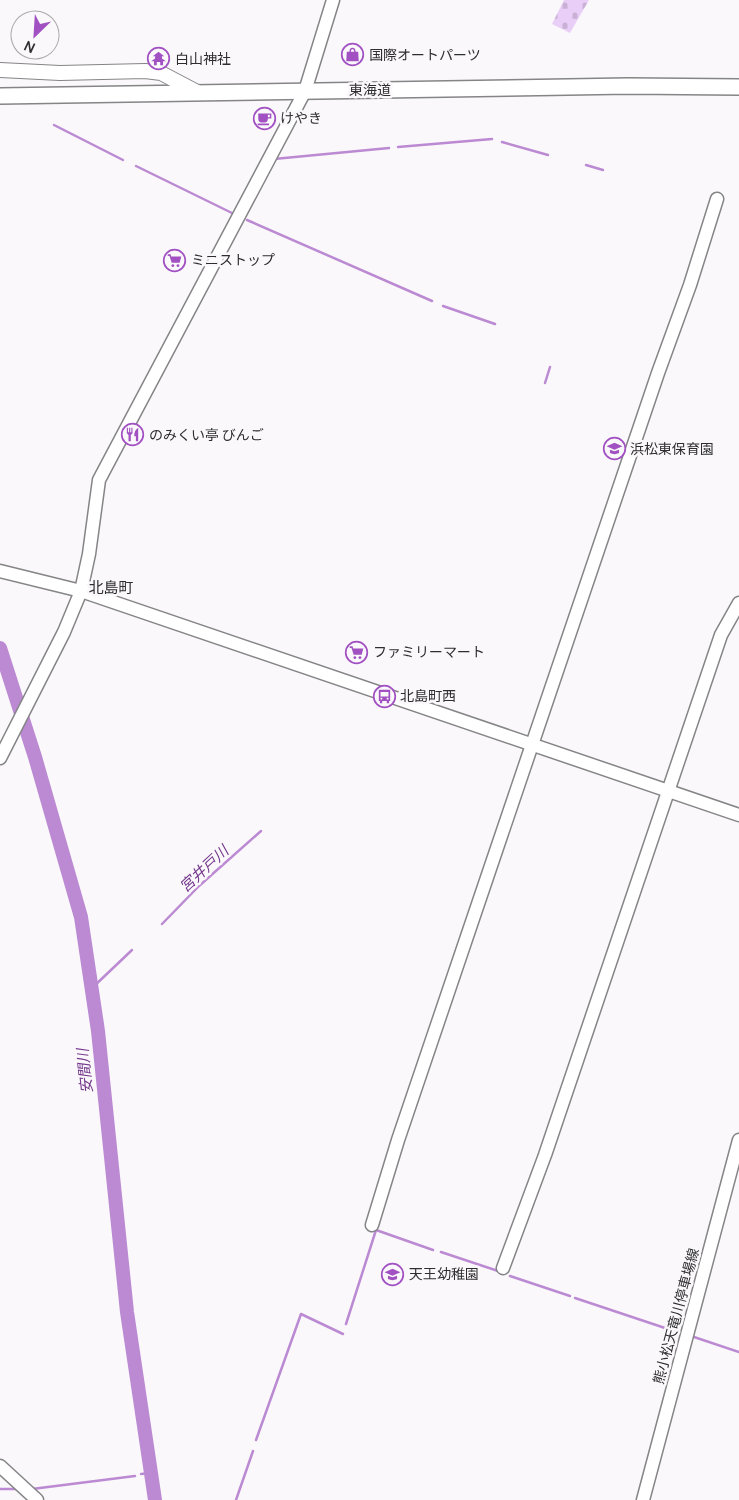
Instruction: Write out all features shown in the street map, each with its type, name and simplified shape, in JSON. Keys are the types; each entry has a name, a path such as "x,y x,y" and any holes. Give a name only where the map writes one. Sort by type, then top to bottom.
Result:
{"highway":[{"name":"東海道","path":"0,96 628,86 739,87"}],"main road":[{"path":"0,70 60,73 145,71 161,73 198,93"}],"street":[{"path":"0,758 64,632 80,591 89,554 99,480 305,91 333,0"},
{"path":"372,1225 398,1140 690,285 717,199"},
{"path":"0,571 80,591 739,815"},
{"path":"503,1268 545,1155 721,635 739,604"},
{"name":"熊小松天竜川停車場線","path":"643,1500 739,1140"},
{"path":"0,1466 37,1500"}],"green space":[{"path":"564,0 589,0 570,33 552,24"}],"waterway":[{"path":"54,125 123,160"},
{"path":"398,147 492,139"},
{"path":"502,142 548,155"},
{"path":"274,159 389,148"},
{"path":"586,165 603,170"},
{"path":"136,166 234,214"},
{"path":"247,220 432,301"},
{"path":"443,306 495,324"},
{"name":"宮井戸川","path":"545,383 550,367"},
{"name":"安間川","path":"0,648 35,757 81,917 98,1031 127,1312 155,1500"},
{"name":"宮井戸川","path":"162,924 199,886 261,831"},
{"name":"宮井戸川","path":"91,989 132,950"},
{"path":"346,1324 376,1230 433,1250"},
{"path":"441,1252 501,1272"},
{"path":"510,1276 570,1296"},
{"path":"575,1298 680,1333"},
{"path":"256,1440 301,1314 343,1334"},
{"path":"694,1337 739,1352"},
{"path":"236,1500 253,1451"},
{"path":"141,1474 151,1473"},
{"path":"32,1489 135,1476"},
{"path":"0,1489 17,1489"}],"place":[{"name":"国際オートパーツ","path":"353,55"},
{"name":"白山神社","path":"159,59"},
{"name":"けやき","path":"264,118"},
{"name":"ミニストップ","path":"175,260"},
{"name":"のみくい亭 びんご","path":"133,435"},
{"name":"浜松東保育園","path":"614,449"},
{"name":"ファミリーマート","path":"357,652"},
{"name":"北島町西","path":"384,696"},
{"name":"天王幼稚園","path":"393,1274"}],"district":[{"name":"北島町","path":"111,588"}]}
